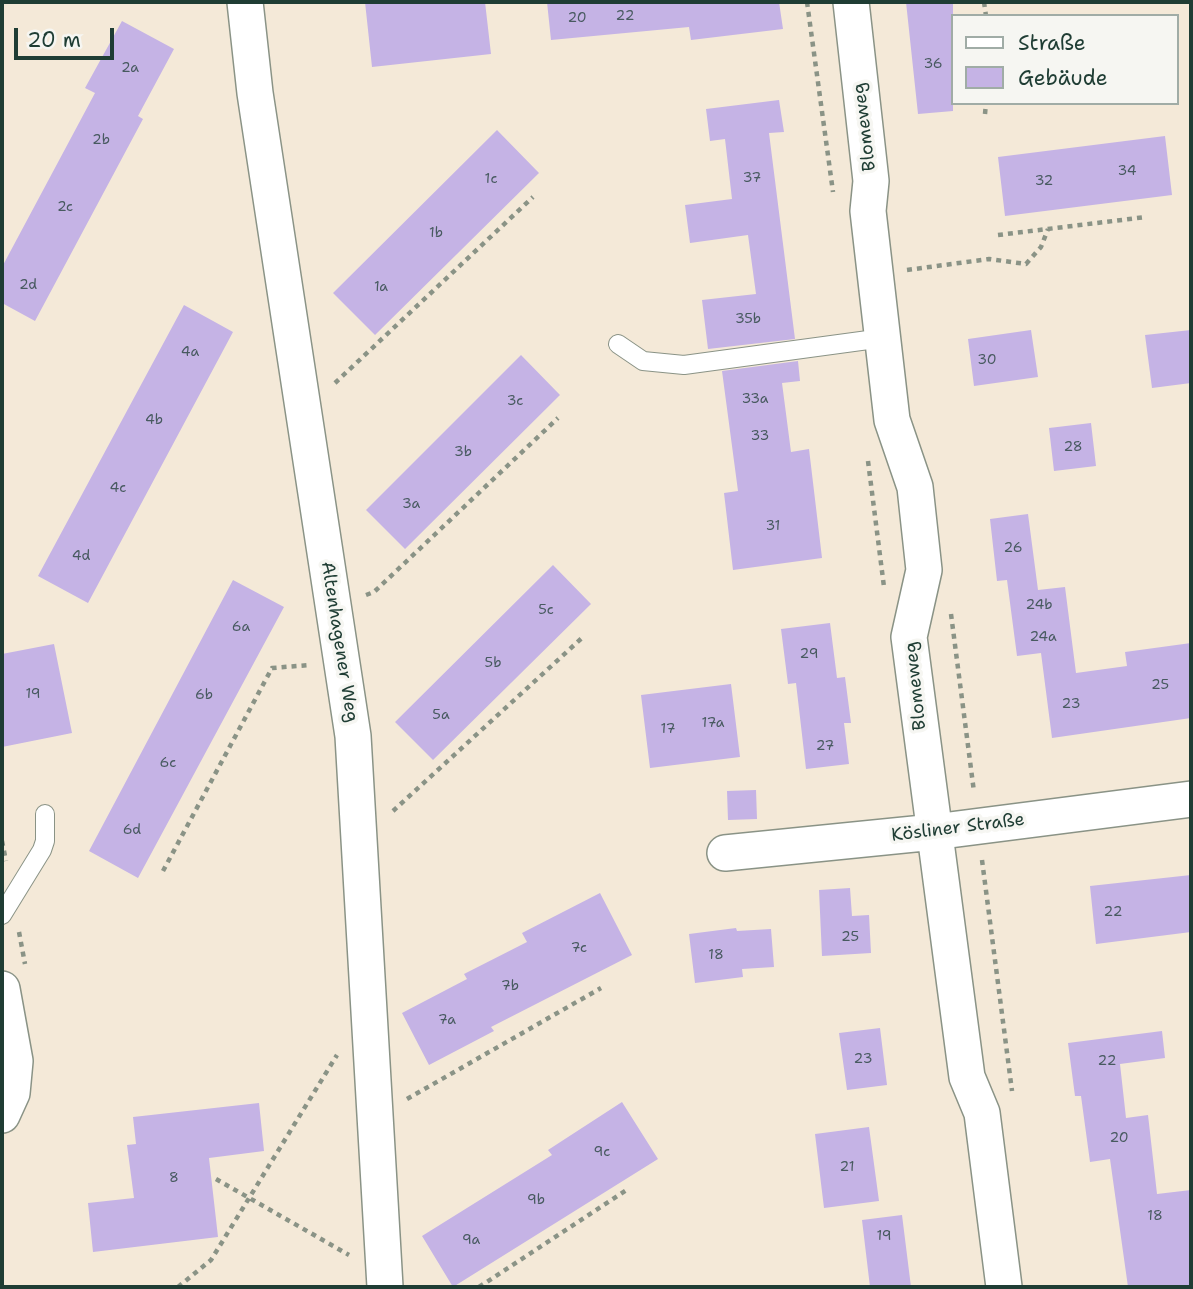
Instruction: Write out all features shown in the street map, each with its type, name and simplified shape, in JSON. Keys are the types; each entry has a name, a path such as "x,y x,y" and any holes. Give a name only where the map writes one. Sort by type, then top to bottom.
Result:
{"street":[{"name":"Altenhagener Weg","path":"245,2 257,107 353,736 386,1287"},
{"name":"Blomeweg","path":"851,2 872,181 868,211 892,420 915,487 925,569 909,637 967,1077 982,1112 1004,1287"},
{"name":"Kösliner Straße","path":"724,853 934,832 1191,799"},
{"path":"2,989 15,1061 15,1077 7,1108 2,1115"}],"lane":[{"path":"618,344 643,361 684,366 883,338"},
{"path":"2,915 42,850 45,841 44,814"}],"path":[{"path":"985,114 986,105"},
{"path":"334,384 533,197"},
{"path":"999,235 1146,217"},
{"path":"906,271 989,259 1026,264 1041,247 1048,229"},
{"path":"904,257 907,284"},
{"path":"355,600 374,592 558,418"},
{"path":"949,605 1013,1101"},
{"path":"386,818 583,637"},
{"path":"163,871 272,668 320,664"},
{"path":"395,1106 601,988"},
{"path":"178,1287 211,1260 342,1047"},
{"path":"216,1179 352,1257"},
{"path":"479,1287 628,1189"}],"building":[{"path":"365,2 485,2 491,54 372,67"},
{"path":"547,2 779,2 783,29 691,40 689,27 551,40"},
{"path":"906,2 953,2 953,111 918,114"},
{"path":"122,21 174,49 138,116 143,119 35,321 2,303 2,267 95,93 85,88"},
{"path":"779,100 784,132 769,133 795,339 708,349 702,300 756,294 748,235 690,243 685,205 732,199 725,139 710,141 706,109"},
{"path":"497,130 539,173 375,335 333,293"},
{"path":"1165,136 1172,195 1005,216 998,157"},
{"path":"184,305 233,332 88,603 38,576"},
{"path":"1031,330 1038,377 974,386 968,339"},
{"path":"1191,330 1191,383 1152,388 1145,335"},
{"path":"521,355 560,395 405,549 366,510"},
{"path":"798,361 800,381 782,383 791,452 809,449 822,558 733,570 724,493 738,491 722,371"},
{"path":"1091,423 1096,466 1054,471 1049,428"},
{"path":"1028,514 1038,590 1065,587 1076,673 1127,666 1125,652 1191,643 1191,718 1052,738 1041,653 1017,656 1007,580 997,581 990,519"},
{"path":"553,565 591,604 433,760 395,722"},
{"path":"233,580 284,607 138,878 89,851"},
{"path":"830,623 837,678 845,677 851,723 844,723 849,764 806,769 796,683 788,684 781,629"},
{"path":"54,644 72,733 2,747 2,654"},
{"path":"731,684 740,757 650,768 641,695"},
{"path":"756,790 757,819 728,820 727,791"},
{"path":"1191,875 1191,932 1096,944 1090,886"},
{"path":"850,888 852,916 869,915 871,953 822,956 819,890"},
{"path":"600,893 632,955 491,1027 494,1031 429,1065 402,1013 467,979 464,974 527,942 522,933"},
{"path":"736,928 737,931 771,929 774,967 742,969 743,977 695,983 689,934"},
{"path":"880,1028 887,1085 847,1090 839,1033"},
{"path":"1162,1031 1165,1058 1120,1064 1126,1118 1148,1115 1157,1194 1191,1190 1191,1287 1128,1287 1110,1159 1090,1162 1081,1096 1075,1096 1068,1043"},
{"path":"622,1102 658,1159 453,1287 422,1236 552,1155 548,1150"},
{"path":"259,1103 264,1151 209,1158 218,1237 93,1252 88,1203 134,1198 127,1145 136,1144 133,1117"},
{"path":"869,1127 879,1201 824,1208 815,1134"},
{"path":"902,1215 911,1287 870,1287 862,1220"}]}
